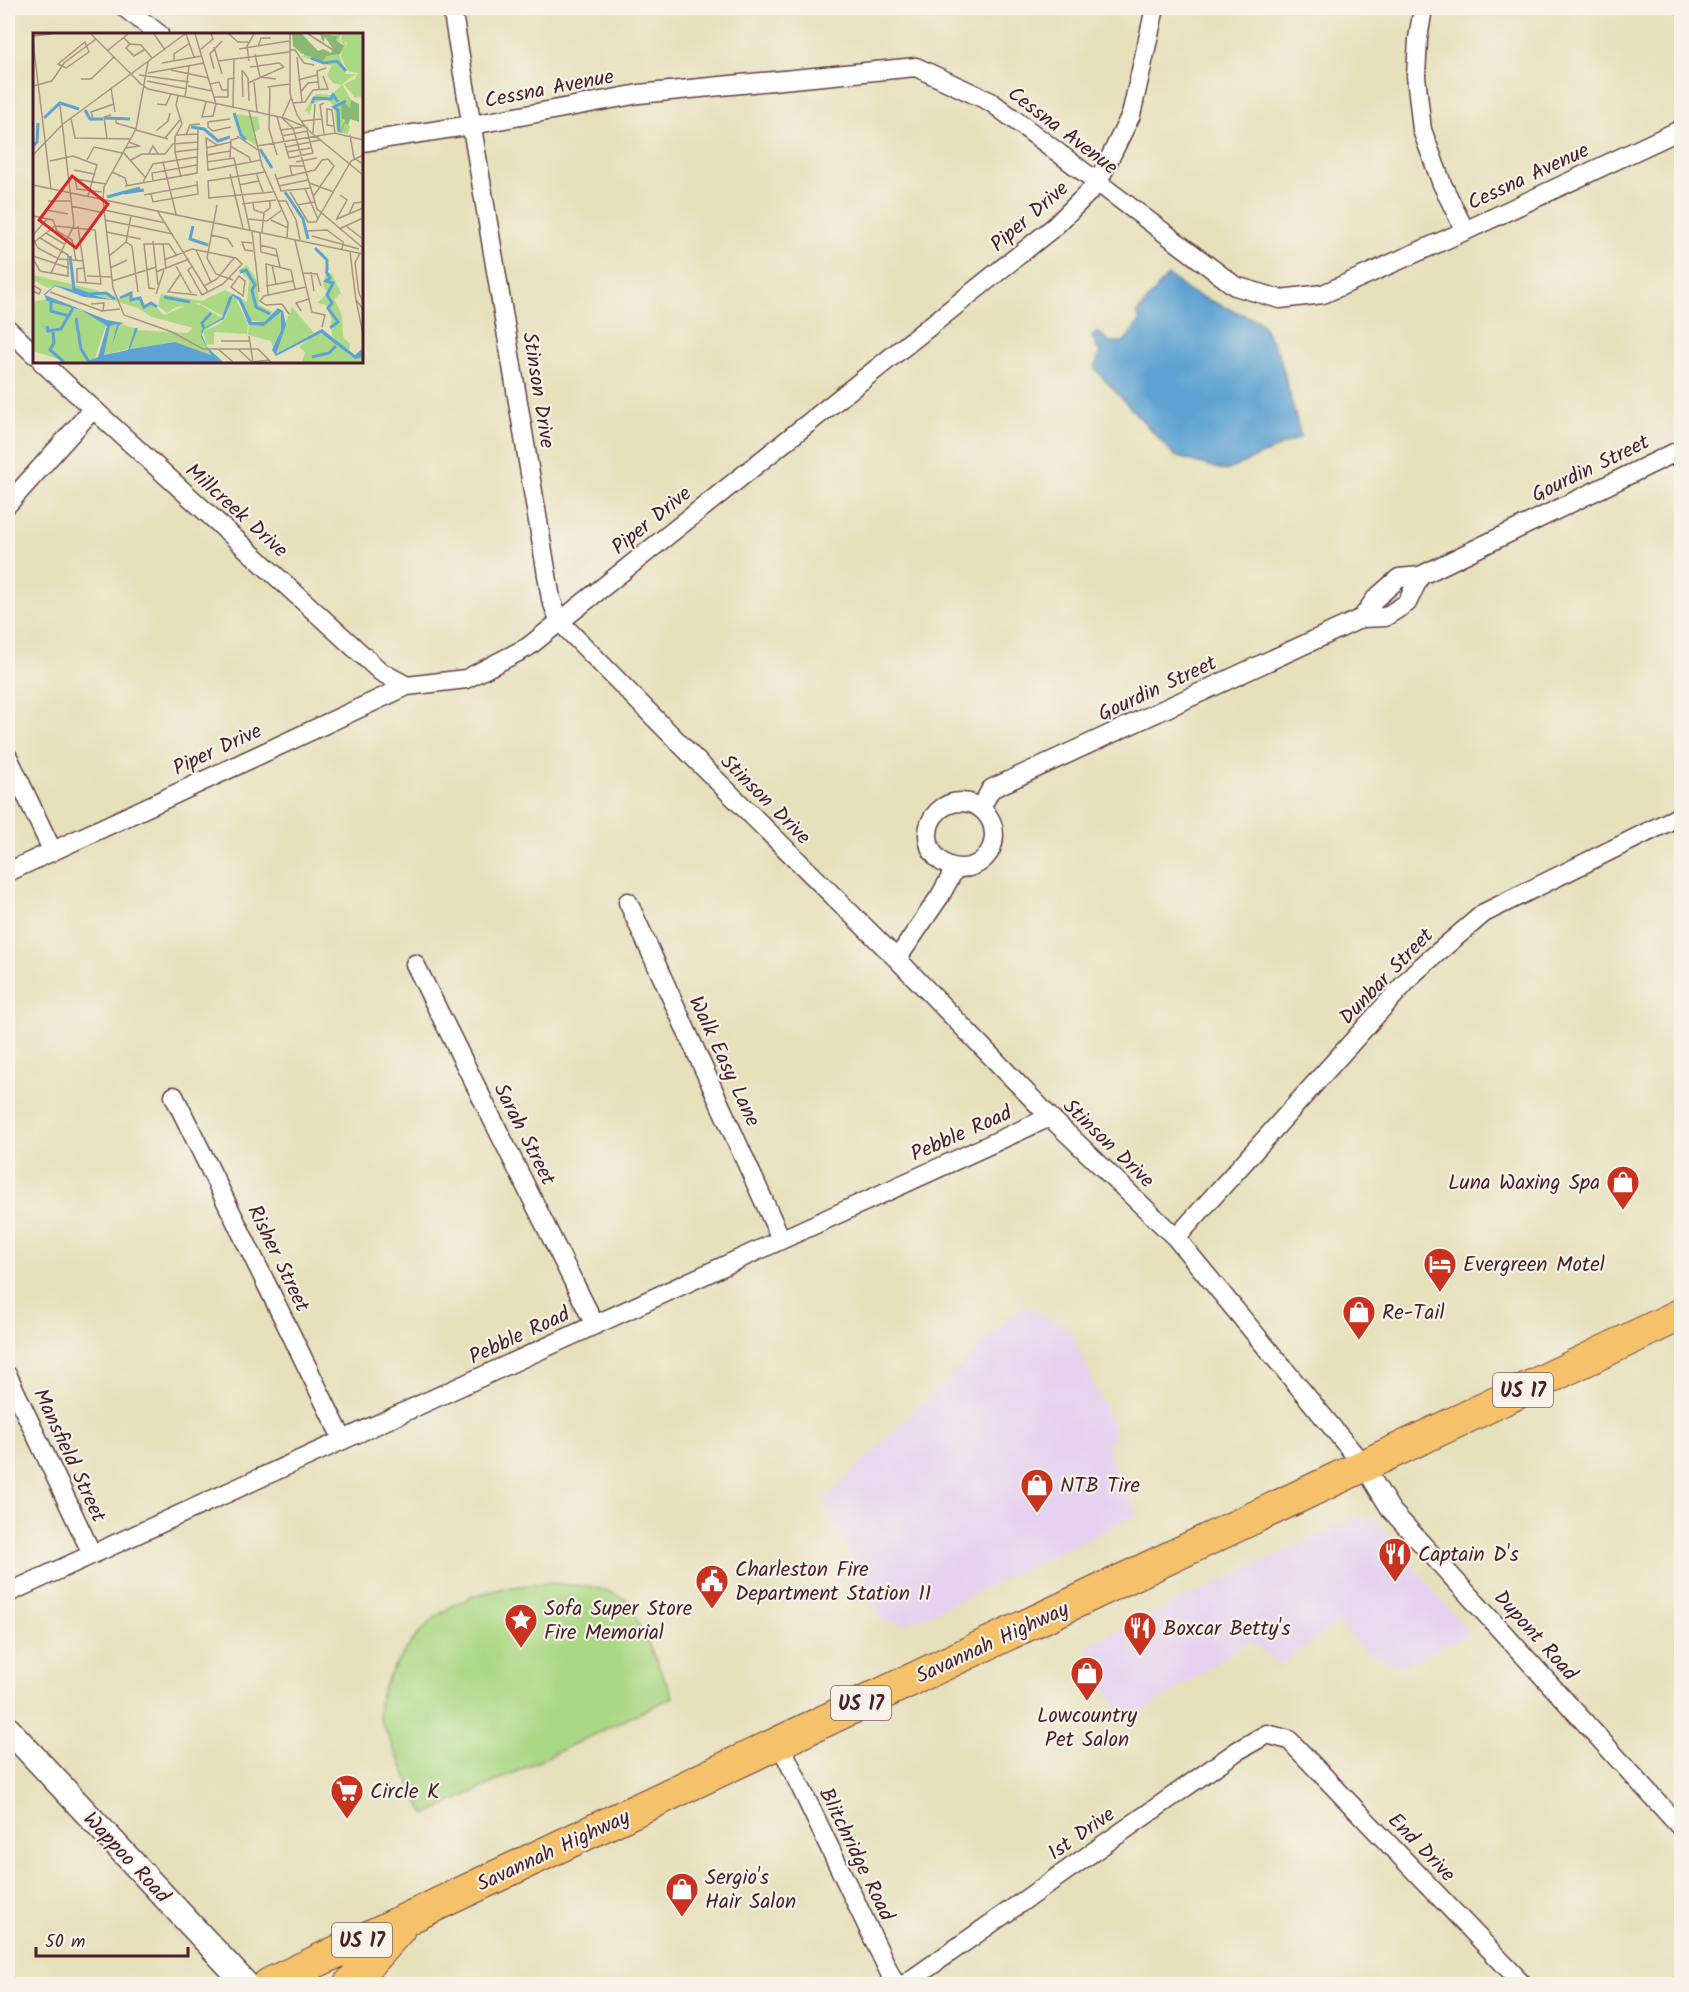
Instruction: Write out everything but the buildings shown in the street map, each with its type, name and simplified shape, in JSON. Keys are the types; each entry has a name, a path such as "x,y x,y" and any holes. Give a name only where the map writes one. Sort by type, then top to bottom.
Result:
{"highway":[{"name":"Savannah Highway","path":"269,1984 1682,1314"},
{"path":"350,1984 409,1918"}],"street":[{"path":"125,8 158,33"},
{"name":"Stinson Drive","path":"452,8 551,599 560,622 897,959 1050,1117 1176,1238 1364,1466"},
{"name":"Piper Drive","path":"8,872 406,686 466,678 528,648 1054,227 1097,184 1131,115 1155,8"},
{"path":"1423,8 1416,76 1422,130 1442,184 1465,231"},
{"name":"Cessna Avenue","path":"363,142 472,125 639,94 916,67 990,102 1235,286 1280,299 1323,294 1465,231 1682,129"},
{"path":"8,329 33,353"},
{"name":"Millcreek Drive","path":"43,363 381,672 406,686"},
{"path":"8,504 93,409"},
{"name":"Gourdin Street","path":"981,808 991,789 1362,618 1376,598 1400,578 1420,576 1682,448"},
{"path":"8,757 52,850"},
{"path":"970,803 981,808 988,817 993,827 994,838 985,858 976,865 955,868 936,859 927,839 928,829 939,810 948,804 970,803"},
{"name":"Dunbar Street","path":"1176,1238 1415,972 1484,913 1682,814"},
{"path":"897,959 940,896 955,868"},
{"name":"Walk Easy Lane","path":"628,903 781,1239"},
{"name":"Sarah Street","path":"415,964 595,1325"},
{"name":"Risher Street","path":"174,1096 343,1440"},
{"name":"Pebble Road","path":"8,1593 1050,1117"},
{"name":"Mansfield Street","path":"8,1376 92,1554"},
{"name":"Dupont Road","path":"1364,1466 1391,1510 1682,1829"},
{"name":"Wappoo Road","path":"8,1729 246,1984"},
{"name":"1st Drive","path":"905,1984 1237,1750 1267,1734 1289,1740"},
{"name":"End Drive","path":"1289,1740 1523,1984"},
{"name":"Blitchridge Road","path":"779,1742 895,1984"}],"shaded area":[{"path":"1022,1305 1070,1329 1115,1432 1107,1449 1137,1515 931,1614 905,1624 883,1621 823,1501"},
{"path":"1374,1518 1470,1635 1398,1667 1365,1651 1338,1622 1279,1666 1250,1640 1124,1725 1086,1646 1352,1519"}],"green space":[{"path":"551,1583 592,1587 611,1592 628,1601 673,1697 425,1815 380,1718 380,1701 389,1676 412,1642 444,1611 481,1594 501,1589"}],"water":[{"path":"1168,275 1190,292 1261,322 1279,354 1301,437 1226,471 1175,456 1094,368 1100,353 1092,336 1097,332 1111,342 1124,342 1140,321 1137,313"}],"place":[{"name":"Luna Waxing Spa","path":"1623,1211"},
{"name":"Evergreen Motel","path":"1440,1293"},
{"name":"Re-Tail","path":"1359,1341"},
{"name":"NTB Tire","path":"1037,1514"},
{"name":"Captain D's","path":"1395,1583"},
{"name":"Charleston Fire Department Station 11","path":"712,1610"},
{"name":"Sofa Super Store Fire Memorial","path":"521,1649"},
{"name":"Boxcar Betty's","path":"1140,1657"},
{"name":"Lowcountry Pet Salon","path":"1087,1702"},
{"name":"Circle K","path":"347,1820"},
{"name":"Sergio's Hair Salon","path":"682,1918"}]}
